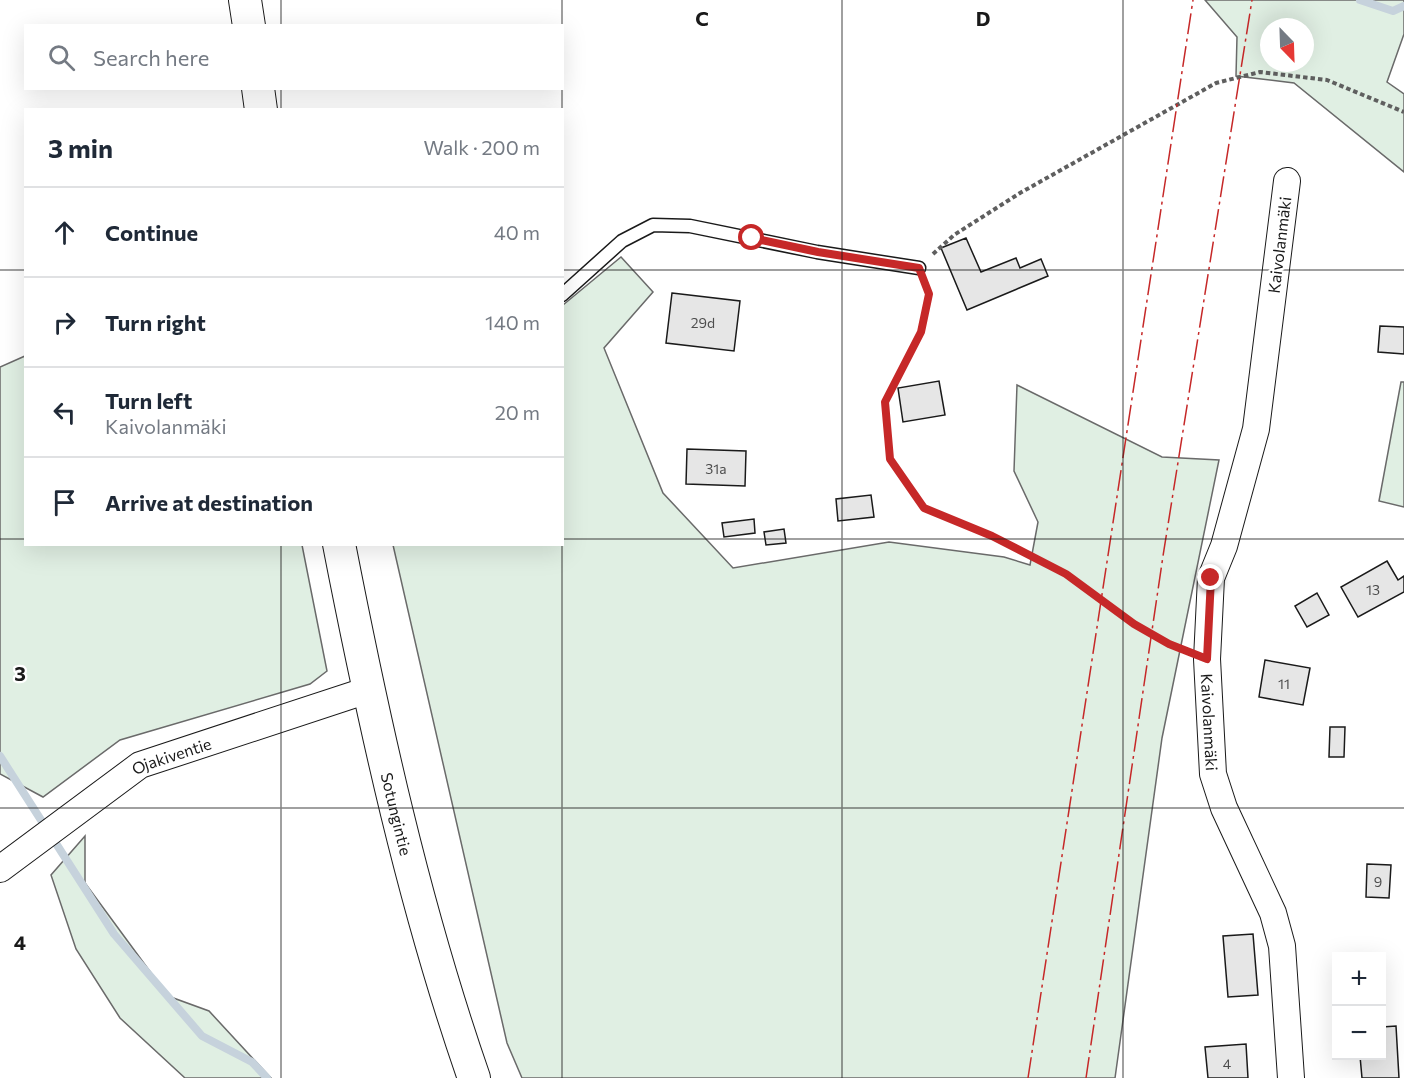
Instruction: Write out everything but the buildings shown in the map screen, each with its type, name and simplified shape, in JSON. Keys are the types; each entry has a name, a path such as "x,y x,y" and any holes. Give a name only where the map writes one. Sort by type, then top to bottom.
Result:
{"street":[{"path":"245,0 249,24"},
{"path":"258,90 261,108"},
{"name":"Kaivolanmäki","path":"1287,181 1256,429 1224,546 1211,578 1207,659 1213,774 1224,808 1273,913 1282,946 1291,1078"},
{"name":"Sotungintie","path":"339,546 368,690 431,945 474,1078"},
{"name":"Ojakiventie","path":"0,869 140,765 368,690"}],"lane":[{"path":"564,293 622,241 653,225 690,226 818,252 919,268"}],"path":[{"path":"1207,659 1169,644 1134,624 1066,574 992,536 924,508 890,459 885,402 921,332 929,294 919,268 954,236 1020,193 1216,83 1260,72 1327,80 1404,112"}],"green space":[{"path":"1205,0 1404,0 1404,34 1387,82 1404,94 1404,172 1294,83 1236,76 1237,37"},
{"path":"621,257 653,292 604,348 663,493 733,568 889,542 1004,557 1030,565 1038,522 1014,471 1017,385 1162,457 1219,460 1162,738 1115,1078 522,1078 507,1043 393,546 564,546 564,304"},
{"path":"24,356 24,546 302,546 327,671 310,684 120,740 43,797 0,774 0,367"},
{"path":"1401,382 1404,382 1404,507 1379,501"},
{"path":"85,836 85,883 168,996 209,1011 271,1078 185,1078 120,1018 76,949 51,875"}],"waterway":[{"path":"1360,0 1393,11 1404,6"},
{"path":"0,756 114,934 202,1036 252,1062 267,1078"}],"power":[{"path":"1028,1078 1193,0"},
{"path":"1086,1078 1163,556 1252,0"}],"route":[{"path":"752,238 818,252 919,268 929,294 921,332 885,402 890,459 924,508 992,536 1066,574 1134,624 1169,644 1207,659 1211,578"}]}
